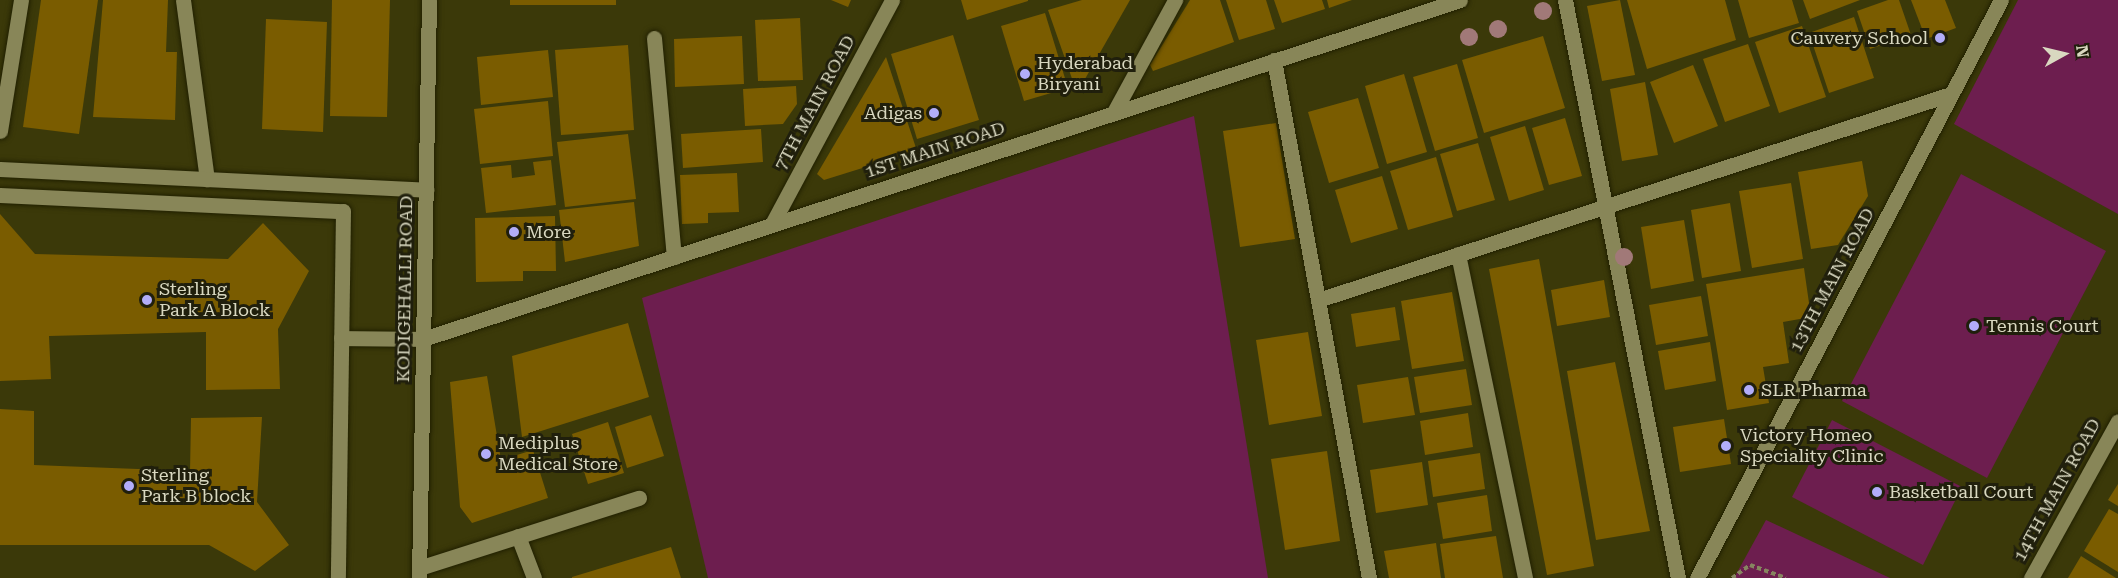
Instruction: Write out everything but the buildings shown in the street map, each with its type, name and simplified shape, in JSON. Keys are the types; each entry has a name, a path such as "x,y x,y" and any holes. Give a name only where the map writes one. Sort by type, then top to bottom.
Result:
{"street":[{"path":"0,131 21,0"},
{"path":"183,0 207,179"},
{"name":"KODIGEHALLI ROAD","path":"419,573 429,0"},
{"name":"7TH MAIN ROAD","path":"772,224 892,0"},
{"path":"1114,112 1175,0"},
{"name":"1ST MAIN ROAD","path":"341,338 423,339 1460,0"},
{"path":"1565,0 1678,578"},
{"name":"13TH MAIN ROAD","path":"1697,578 2001,0"},
{"path":"654,38 674,257"},
{"path":"1274,60 1369,578"},
{"path":"1318,300 1951,94"},
{"path":"0,169 426,190"},
{"path":"0,195 343,211 338,578"},
{"path":"1458,254 1525,578"},
{"name":"14TH MAIN ROAD","path":"2031,578 2118,421"},
{"path":"419,573 518,536 639,498"},
{"path":"518,536 534,578"}],"path":[{"path":"1732,578 1750,565 1786,578"}],"shaded area":[{"path":"2018,0 2118,0 2118,214 1954,124"},
{"path":"1194,116 1268,578 708,578 642,298"},
{"name":"Tennis Court","path":"1961,174 2106,251 1987,478 1842,401"},
{"name":"Basketball Court","path":"1832,420 1962,487 1923,565 1792,497"},
{"path":"1766,520 1890,578 1734,578"}],"place":[{"name":"Cauvery School","path":"1940,38"},
{"name":"Hyderabad Biryani","path":"1025,74"},
{"name":"Adigas","path":"934,113"},
{"name":"More","path":"514,232"},
{"name":"Sterling Park A Block","path":"147,300"},
{"name":"Tennis Court","path":"1974,326"},
{"name":"SLR Pharma","path":"1749,390"},
{"name":"Victory Homeo Speciality Clinic","path":"1726,446"},
{"name":"Mediplus Medical Store","path":"486,454"},
{"name":"Sterling Park B block","path":"129,486"},
{"name":"Basketball Court","path":"1877,492"}]}
